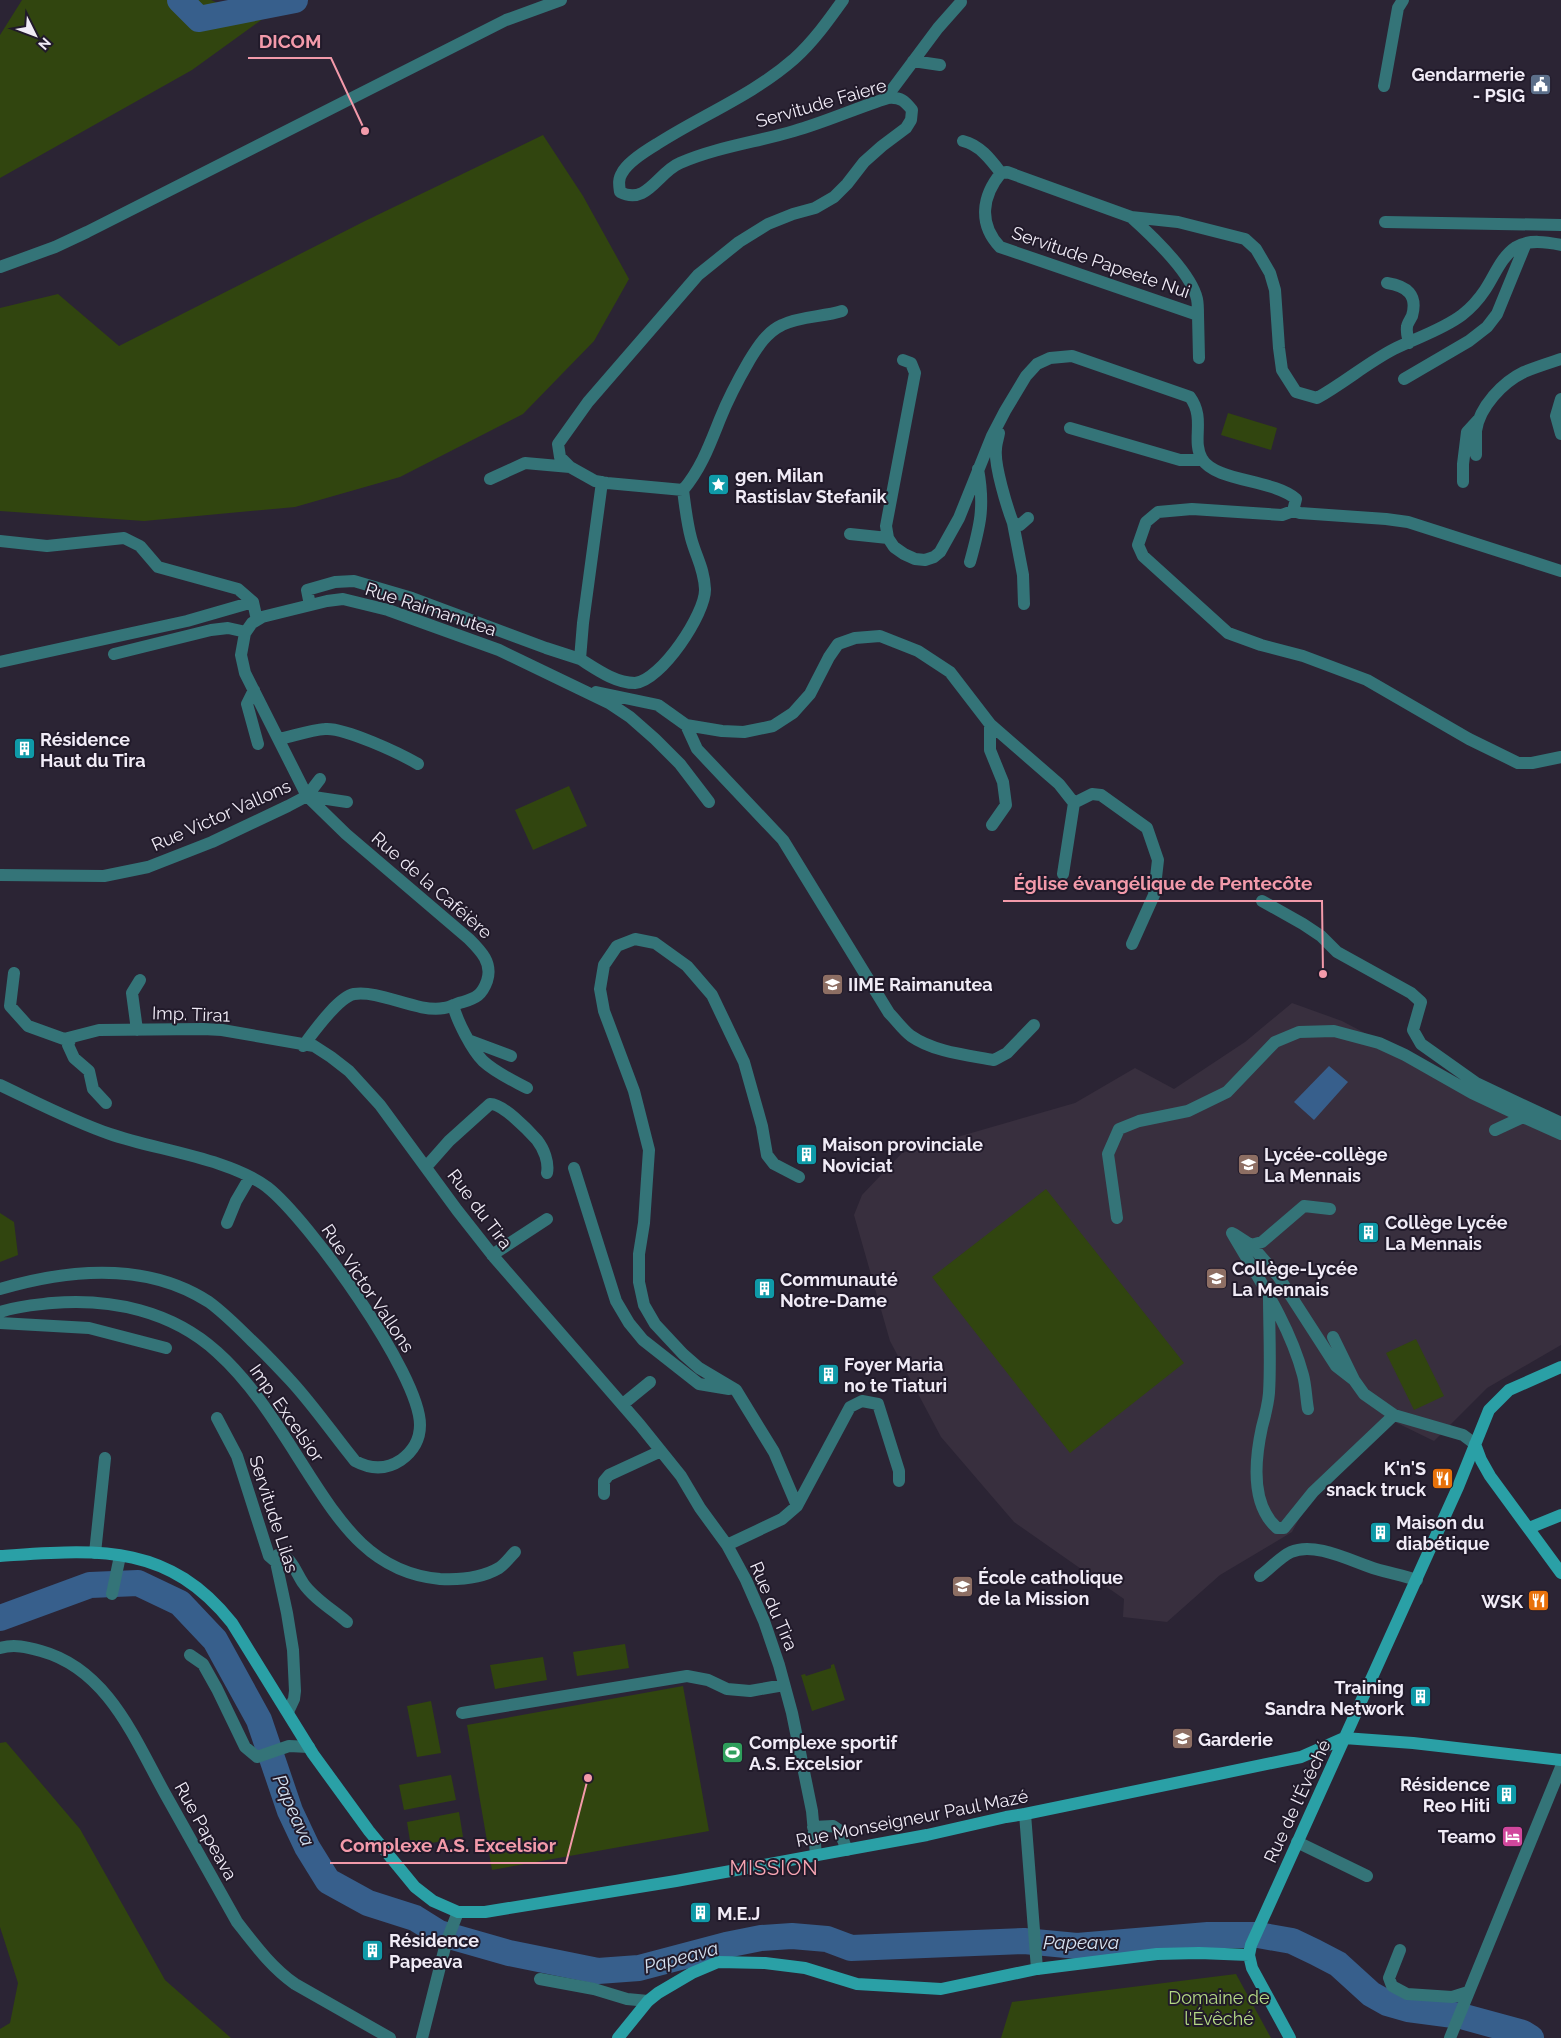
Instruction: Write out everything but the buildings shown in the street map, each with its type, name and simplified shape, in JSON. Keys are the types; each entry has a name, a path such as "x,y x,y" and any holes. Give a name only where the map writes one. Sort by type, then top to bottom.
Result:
{"main road":[{"name":"Rue de l'Évêché","path":"1250,1950 1465,1472 1489,1410 1509,1390 1561,1367"},
{"path":"1475,1444 1490,1476 1561,1573"},
{"path":"1529,1528 1561,1515"},
{"name":"Rue Monseigneur Paul Mazé","path":"0,1556 74,1552 120,1556 148,1561 171,1570 210,1597 232,1623 309,1747 369,1831 415,1887 456,1916 595,1894 927,1836 1006,1816 1025,1814 1285,1761 1301,1757 1344,1738"},
{"path":"1344,1738 1413,1743 1561,1760"},
{"path":"618,2038 648,2001 658,1993 692,1973 718,1962 765,1963 806,1968 857,1984 941,1989 1037,1969 1157,1954 1250,1950 1256,1977 1290,2038"}],"street":[{"path":"0,267 55,247 87,232 506,20 561,0"},
{"name":"Servitude Faiere","path":"570,467 560,457 558,444 588,402 698,275 739,242 768,224 815,208 834,197 864,162 906,128 911,120 912,110 904,100 896,98 885,99 795,131 703,154 678,164 640,195 632,196 620,192 619,182 622,172 642,153 760,84 794,59 820,31 843,0"},
{"path":"1384,86 1398,8 1403,0"},
{"path":"885,99 938,28 961,2"},
{"path":"913,61 940,65"},
{"path":"963,141 972,143 988,156 1001,173"},
{"name":"Servitude Papeete Nui","path":"1131,217 1160,243 1192,286 1197,298 1198,315 1000,247 992,238 986,222 985,208 988,192 1001,173 1007,172 1131,217 1178,222 1245,239 1256,249 1264,261 1275,290 1282,370 1296,392 1316,398 1344,382 1366,365 1461,316 1475,304 1508,253 1526,243"},
{"path":"1385,222 1561,225"},
{"path":"1404,378 1455,350 1487,328 1497,314 1526,243 1540,242 1561,245"},
{"path":"1386,283 1405,288 1414,299 1412,314 1407,327 1408,343"},
{"path":"310,605 307,590 335,582 354,581 412,598 580,659 616,679 636,683 649,676 662,666 680,645 698,614 705,592 703,570 691,540 683,490 693,478 705,457 736,383 755,351 770,332 783,324 842,311"},
{"path":"1198,315 1199,358"},
{"path":"903,360 911,363 915,373 886,526 888,538 894,547 915,559 925,560 934,557 940,552 948,538 992,436 1004,414 1026,376 1037,364 1050,358 1072,356 1190,397 1198,413 1198,449 1203,460 1218,472 1288,492 1296,500 1293,511"},
{"path":"1463,482 1467,432 1491,400 1508,382 1524,372 1561,358"},
{"path":"1561,398 1556,416 1561,434"},
{"path":"1004,414 995,450 1013,523 1023,575 1024,604"},
{"path":"1476,455 1476,430 1482,414"},
{"path":"1070,428 1180,460 1203,460"},
{"path":"490,479 524,463 570,467 602,482 683,490"},
{"path":"970,562 977,536 982,504 978,469"},
{"path":"580,659 602,482"},
{"path":"1561,571 1408,522 1293,511 1282,515 1192,509 1158,512 1146,522 1138,545 1143,556 1228,634 1303,656 1367,680 1461,734 1518,763 1532,763 1561,757"},
{"path":"1013,523 1020,525 1028,518"},
{"path":"850,534 888,538"},
{"path":"0,541 47,546 124,538 140,546 158,567 238,589 253,602 257,620 252,623 246,632 241,655 245,673 307,796"},
{"name":"Rue Raimanutea","path":"257,620 310,605 342,599 388,610 499,650 609,703 630,717 680,764 709,802"},
{"path":"0,662 187,620 253,602"},
{"path":"114,654 211,630 228,628 246,632"},
{"path":"589,693 596,692 658,705 686,725 722,731 744,732 773,726 793,713 810,694 829,657 838,644 855,638 880,636 918,652 950,672 990,724 1059,784 1074,803 1063,874"},
{"path":"254,690 247,704 258,744"},
{"path":"990,724 990,750 1003,782 1006,805 992,825"},
{"path":"686,725 697,749 782,840 889,1013 910,1035 927,1045 958,1054 994,1060 1007,1052 1034,1025"},
{"path":"279,739 326,728 398,752 418,764"},
{"path":"307,796 320,779"},
{"path":"1074,803 1092,794 1101,795 1147,828 1158,860 1154,895 1132,944"},
{"path":"307,796 347,802"},
{"name":"Rue Victor Vallons","path":"0,875 104,876 148,867 212,842 307,796"},
{"name":"Rue de la Caféière","path":"303,1046 332,1009 351,994 367,994 421,1006 444,1008 476,999 484,989 489,976 488,963 484,954 469,938 346,834 307,796"},
{"path":"1262,902 1303,924 1321,936 1338,952 1412,993 1421,1002 1413,1030 1421,1044 1445,1063 1476,1083 1561,1123"},
{"path":"797,1506 774,1452 736,1390 699,1368 683,1354 655,1324 644,1305 639,1282 639,1254 644,1223 649,1150 634,1091 604,1011 600,989 604,964 617,946 635,939 655,943 687,966 712,995 744,1062 762,1126 766,1155 774,1164 800,1177"},
{"path":"14,973 10,1006 28,1026 64,1039 74,1037"},
{"path":"137,1030 132,993 140,980"},
{"path":"453,1005 460,1025 482,1059 503,1076 527,1088"},
{"name":"Imp. Tira1","path":"74,1037 99,1030 213,1029 303,1046"},
{"path":"1117,1218 1108,1154 1119,1129 1139,1121 1188,1111 1226,1092 1275,1042 1299,1032 1334,1031 1379,1043 1472,1093 1561,1134"},
{"path":"74,1037 68,1045 74,1058 89,1072 94,1089 106,1103"},
{"path":"470,1041 511,1056"},
{"name":"Rue du Tira","path":"303,1046 314,1046 332,1057 349,1071 380,1105 492,1255 623,1404 681,1476 700,1508 727,1545 746,1580 764,1621 779,1665 801,1755 816,1855"},
{"name":"Rue Victor Vallons","path":"0,1085 110,1134 202,1160 250,1177 267,1187 302,1223 359,1300 401,1366 418,1411 420,1425 418,1439 411,1451 390,1466 378,1468 365,1466 355,1461 291,1380 234,1323 209,1302 165,1282 142,1275 89,1272 28,1281 0,1289"},
{"path":"426,1167 465,1126 490,1104 494,1104 503,1108 538,1141 549,1163 547,1173"},
{"path":"1495,1130 1522,1117"},
{"path":"574,1168 616,1301 629,1323 643,1340 700,1384 736,1390"},
{"path":"227,1223 236,1201 250,1177"},
{"path":"1251,1245 1262,1242 1304,1206 1330,1209"},
{"path":"492,1255 547,1219"},
{"path":"1308,1409 1303,1375 1290,1336 1270,1297 1232,1233 1251,1245 1278,1276 1336,1366 1354,1380"},
{"path":"1270,1297 1269,1394 1256,1470 1259,1498 1268,1520 1277,1528 1284,1528 1313,1492 1394,1415"},
{"name":"Imp. Excelsior","path":"0,1312 24,1305 75,1301 140,1309 176,1323 217,1351 239,1373 345,1528 375,1556 398,1568 418,1575 456,1580 476,1577 499,1568 515,1552"},
{"path":"0,1323 89,1328 166,1348"},
{"path":"1333,1337 1354,1380 1364,1394 1394,1415 1463,1435 1475,1444"},
{"path":"623,1404 650,1382"},
{"path":"727,1545 782,1519 797,1506 850,1407 862,1401 878,1404 899,1471 899,1481"},
{"name":"Servitude Lilas","path":"217,1418 237,1456 269,1556 276,1562 293,1650 295,1691 294,1699 288,1712"},
{"path":"604,1494 604,1482 609,1475 661,1452"},
{"path":"95,1553 104,1458"},
{"path":"1260,1576 1290,1552 1302,1549 1318,1550 1417,1580"},
{"path":"276,1562 278,1555 284,1555 290,1561 304,1585 347,1622"},
{"path":"112,1594 120,1556"},
{"name":"Rue Papeava","path":"0,1648 22,1646 52,1654 79,1669 95,1683 122,1714 237,1922 257,1948 280,1973 295,1984 386,2037"},
{"path":"190,1655 203,1664 217,1688 245,1747 257,1757 289,1746 309,1747"},
{"path":"462,1714 687,1676 708,1680 735,1690 750,1691 784,1685"},
{"path":"1450,2038 1561,1767"},
{"path":"1025,1814 1034,1953 1037,1969"},
{"path":"813,1827 833,1826 839,1830 847,1850"},
{"path":"1297,1842 1367,1876"},
{"path":"422,2038 446,1943 456,1916"},
{"path":"1400,1950 1390,1978 1392,1986 1407,1994 1465,1998"},
{"path":"540,1979 594,1989 627,1999 648,2001"}],"shaded area":[{"name":"Collège-Lycée La Mennais","path":"1292,1003 1342,1021 1477,1092 1561,1128 1561,1345 1487,1388 1434,1441 1393,1421 1314,1491 1292,1532 1220,1575 1167,1622 1123,1617 1124,1599 1014,1522 941,1437 890,1341 854,1215 862,1195 902,1153 1075,1103 1135,1068 1174,1089 1245,1042"}],"green space":[{"path":"22,0 211,0 226,7 275,10 192,70 0,178 0,35"},
{"path":"543,135 583,196 629,279 594,341 523,414 400,477 295,507 144,521 0,511 0,308 58,294 119,346 365,221"},
{"path":"1228,413 1277,428 1271,450 1221,435"},
{"path":"569,786 587,826 533,850 515,810"},
{"path":"1046,1189 1184,1363 1070,1453 932,1277"},
{"path":"0,1213 14,1222 18,1255 0,1262"},
{"path":"1416,1339 1444,1396 1414,1410 1386,1353"},
{"path":"625,1644 629,1668 577,1676 573,1652"},
{"path":"543,1657 547,1680 495,1689 490,1665"},
{"path":"834,1664 845,1700 812,1711 801,1675 805,1674 806,1676 831,1668 831,1665"},
{"path":"683,1686 709,1831 492,1870 467,1725"},
{"path":"431,1701 441,1753 417,1757 407,1706"},
{"path":"6,1742 80,1829 165,1980 231,2038 0,2038 0,2029 10,2023 18,1983 0,1927 0,1743"},
{"path":"451,1775 456,1800 404,1810 399,1785"},
{"path":"459,1812 463,1837 411,1847 407,1822"},
{"name":"Domaine de l'Évêché","path":"1236,1974 1271,2038 1001,2038 1012,2002"}],"water":[{"path":"1329,1066 1348,1082 1314,1120 1294,1102"}],"waterway":[{"path":"180,0 199,19 295,0"},
{"name":"Papeava","path":"0,1618 90,1585 138,1583 180,1603 215,1640 259,1720 290,1811 307,1847 328,1881 368,1903 415,1918 439,1933 509,1953 598,1971 639,1968 726,1945 761,1938 792,1936 827,1939 851,1948 1024,1941 1077,1946 1208,1935 1258,1935 1292,1941 1338,1964 1371,1994 1387,2003 1408,2009 1461,2016 1523,2033 1531,2038"}],"place":[{"name":"Gendarmerie - PSIG","path":"1541,84"},
{"name":"DICOM","path":"365,131"},
{"name":"gen. Milan Rastislav Stefanik","path":"719,485"},
{"name":"Résidence Haut du Tira","path":"24,749"},
{"name":"Église évangélique de Pentecôte","path":"1323,974"},
{"name":"IIME Raimanutea","path":"832,984"},
{"name":"Maison provinciale Noviciat","path":"806,1154"},
{"name":"Lycée-collège La Mennais","path":"1248,1164"},
{"name":"Collège Lycée La Mennais","path":"1369,1232"},
{"name":"Collège-Lycée La Mennais","path":"1216,1278"},
{"name":"Communauté Notre-Dame","path":"764,1289"},
{"name":"Foyer Maria no te Tiaturi","path":"828,1374"},
{"name":"K'n'S snack truck","path":"1442,1478"},
{"name":"Maison du diabétique","path":"1380,1532"},
{"name":"École catholique de la Mission","path":"962,1587"},
{"name":"WSK","path":"1539,1601"},
{"name":"Training Sandra Network","path":"1420,1697"},
{"name":"Garderie","path":"1182,1739"},
{"name":"Complexe sportif A.S. Excelsior","path":"733,1752"},
{"name":"Complexe A.S. Excelsior","path":"588,1778"},
{"name":"Résidence Reo Hiti","path":"1506,1794"},
{"name":"Teamo","path":"1512,1836"},
{"name":"M.E.J","path":"701,1913"},
{"name":"Résidence Papeava","path":"373,1950"}],"district":[{"name":"MISSION","path":"774,1868"}]}
